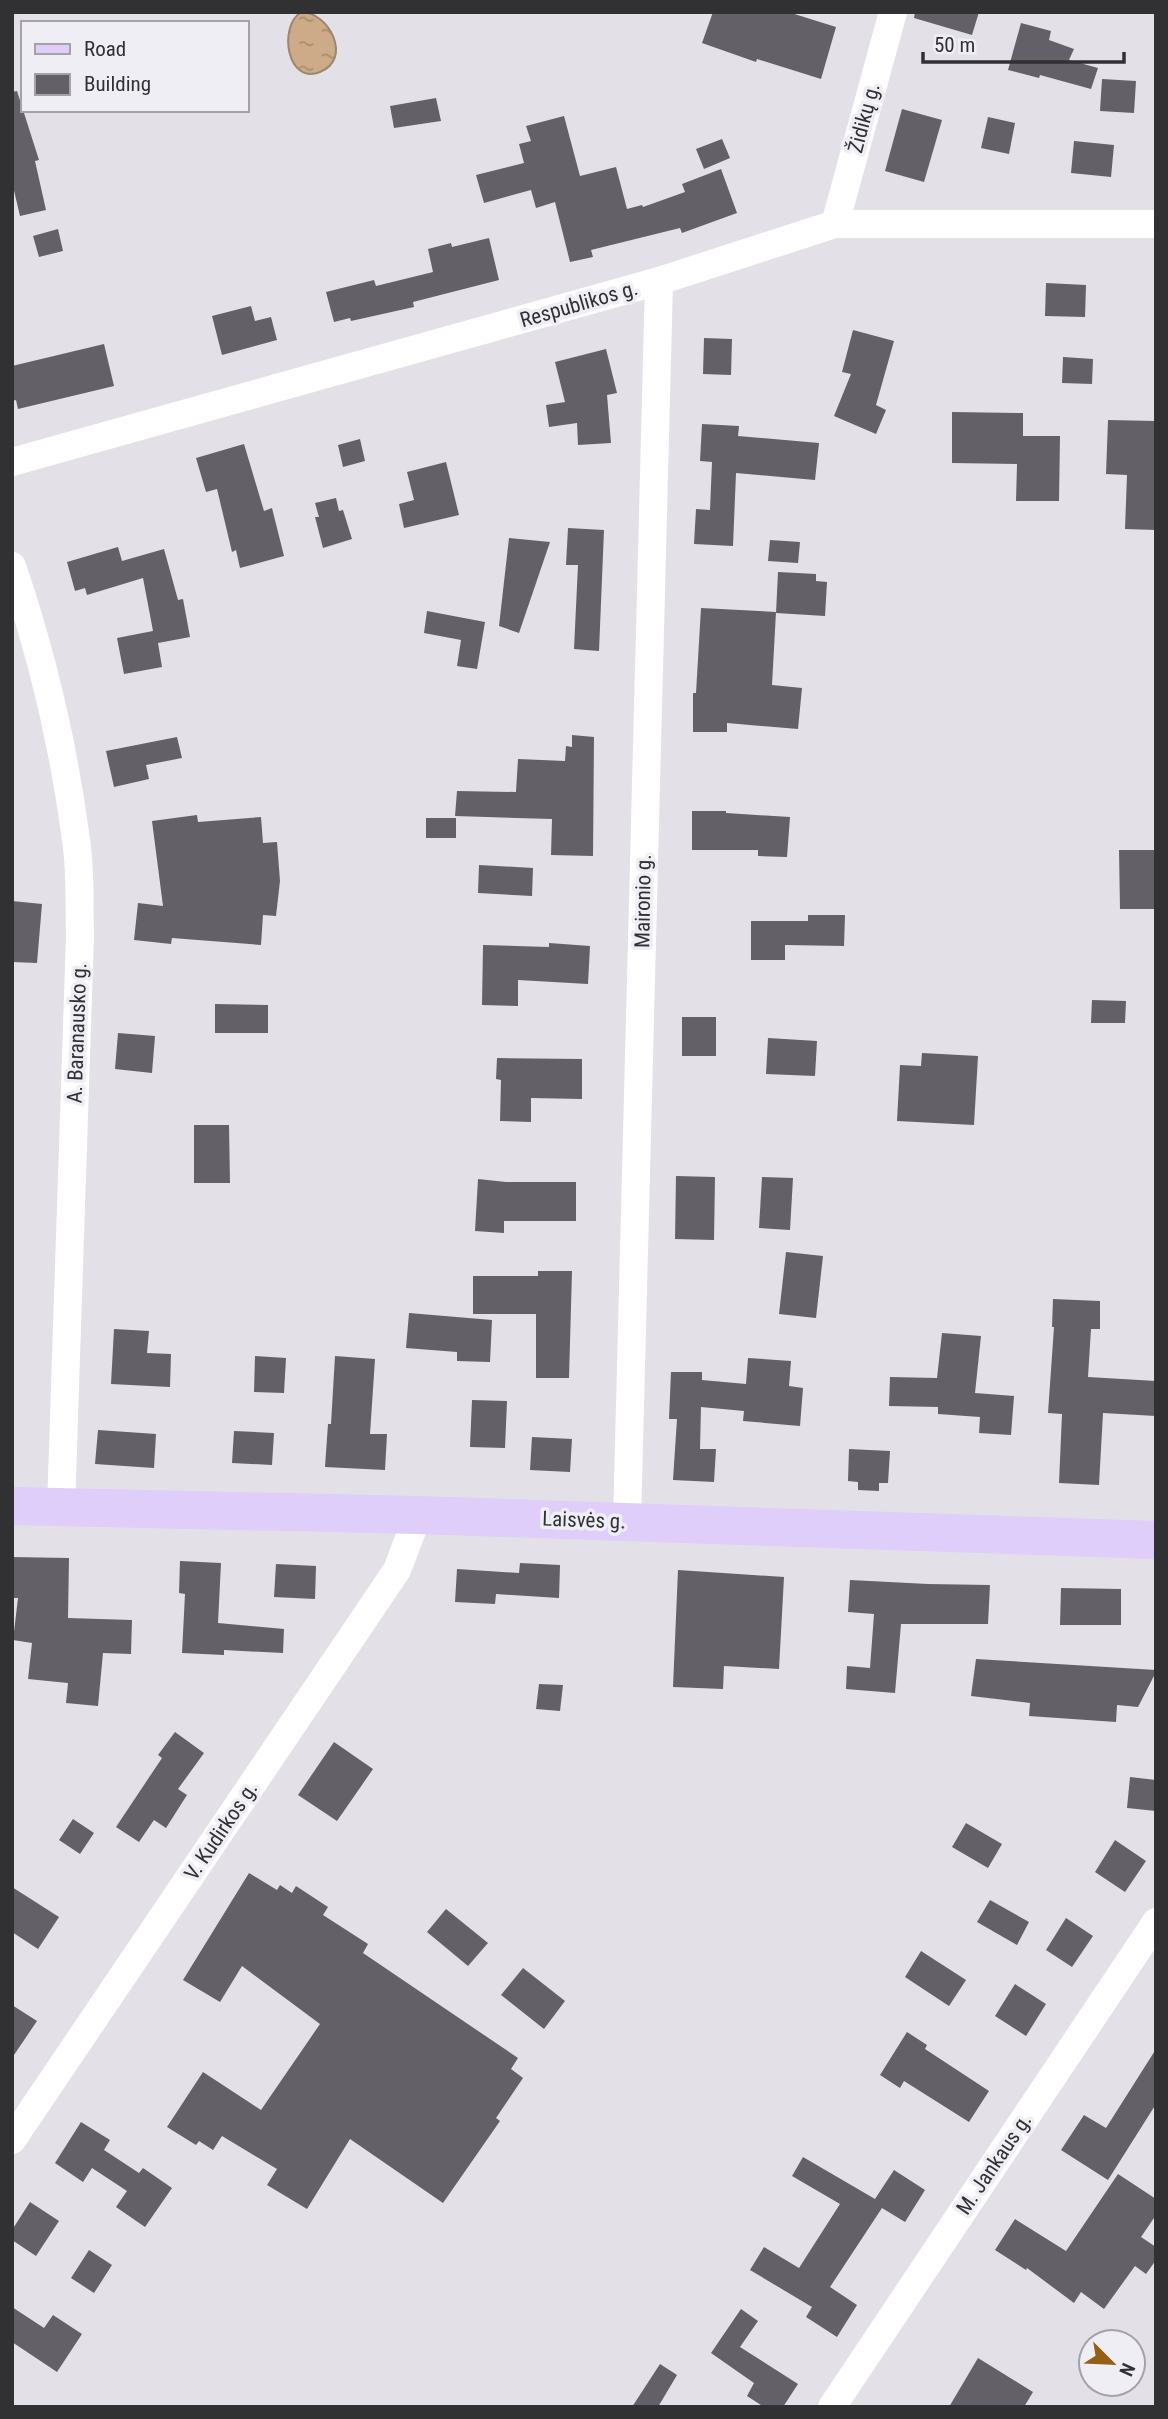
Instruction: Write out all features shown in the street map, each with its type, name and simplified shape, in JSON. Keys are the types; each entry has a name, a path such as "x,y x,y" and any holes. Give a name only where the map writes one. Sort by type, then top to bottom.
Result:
{"main road":[{"name":"Laisvės g.","path":"12,1506 418,1515 1156,1539"}],"street":[{"name":"Židikų g.","path":"835,224 892,12"},
{"name":"Respublikos g.","path":"12,462 659,281 835,224 1156,224"},
{"name":"Maironio g.","path":"627,1522 659,281"},
{"name":"A. Baranausko g.","path":"12,566 27,610 59,734 77,843 80,936 61,1508"},
{"name":"V. Kudirkos g.","path":"12,2140 397,1570 418,1515"},
{"name":"M. Jankaus g.","path":"832,2407 1156,1922"}],"water":[{"path":"301,12 320,20 333,37 335,57 330,66 320,72 309,74 293,63 288,41 294,19"}],"building":[{"path":"713,12 788,12 836,27 821,79 757,59 756,62 702,43"},
{"path":"915,12 979,12 972,35 914,18"},
{"path":"1021,23 1051,31 1049,40 1074,49 1069,60 1098,68 1091,89 1040,75 1039,78 1008,70"},
{"path":"1102,79 1136,81 1134,113 1100,111"},
{"path":"17,91 21,112 24,112 39,160 35,161 46,210 20,216 12,182 12,92"},
{"path":"436,98 441,121 394,128 390,106"},
{"path":"902,109 942,120 924,182 885,171"},
{"path":"564,116 580,176 616,167 627,209 642,205 643,207 685,192 682,184 721,169 737,213 682,233 680,228 591,250 593,257 570,262 555,202 536,208 531,190 484,203 476,175 524,163 519,144 531,141 526,126"},
{"path":"988,117 1015,123 1009,154 981,148"},
{"path":"722,139 730,158 704,169 696,149"},
{"path":"1074,141 1114,145 1111,177 1071,173"},
{"path":"58,229 63,251 39,257 33,236"},
{"path":"489,238 499,280 413,302 414,307 351,321 350,318 334,322 326,292 374,280 376,286 433,272 428,249 451,243 452,247"},
{"path":"1046,283 1086,285 1085,317 1045,316"},
{"path":"251,306 255,321 271,317 277,340 222,355 212,316"},
{"path":"853,330 894,341 876,405 886,410 876,434 834,416 851,374 842,372"},
{"path":"704,338 732,339 731,375 703,374"},
{"path":"104,344 114,386 18,409 16,400 12,401 12,366"},
{"path":"606,349 617,393 607,395 611,443 578,445 577,423 549,427 546,405 565,402 555,362"},
{"path":"1063,357 1093,359 1092,384 1062,383"},
{"path":"952,412 1023,413 1023,436 1060,436 1059,501 1016,501 1017,464 952,463"},
{"path":"1108,420 1156,421 1156,530 1125,529 1127,475 1106,474"},
{"path":"702,424 739,426 738,436 819,443 815,480 736,473 733,546 694,544 696,509 710,510 712,462 700,461"},
{"path":"360,439 365,461 343,467 338,445"},
{"path":"244,444 264,511 272,508 284,556 240,568 236,550 232,552 217,489 206,492 196,458"},
{"path":"446,462 459,515 404,528 399,504 414,500 407,472"},
{"path":"336,498 339,511 343,510 352,539 323,548 315,517 319,517 315,503"},
{"path":"568,528 604,530 599,651 574,649 578,565 566,565"},
{"path":"509,538 550,542 519,633 499,626"},
{"path":"770,540 800,542 798,563 768,561"},
{"path":"118,547 122,561 164,549 178,600 183,599 190,637 158,643 162,667 124,674 117,638 153,631 143,578 87,595 85,588 75,591 67,562"},
{"path":"778,572 816,574 816,581 827,582 825,616 776,613"},
{"path":"701,608 776,612 772,685 802,688 798,729 727,723 727,732 693,732 693,693 696,693"},
{"path":"427,611 485,622 477,669 457,666 461,640 424,633"},
{"path":"572,735 594,737 593,856 551,855 552,819 455,816 457,791 516,792 518,759 565,761 566,746 572,747"},
{"path":"177,737 182,758 146,765 149,779 114,787 106,751"},
{"path":"692,811 790,817 787,857 758,856 758,850 692,850"},
{"path":"197,815 198,822 261,817 263,843 277,842 280,881 276,916 263,915 261,945 172,938 171,944 134,940 138,903 163,906 152,821"},
{"path":"426,818 456,818 456,838 426,838"},
{"path":"1119,850 1156,850 1156,909 1120,909"},
{"path":"479,865 533,868 532,896 478,893"},
{"path":"12,901 42,904 37,963 12,962"},
{"path":"808,915 845,915 844,946 785,945 785,960 751,960 751,921 808,921"},
{"path":"549,943 590,946 588,984 518,980 518,1006 482,1005 483,945 549,947"},
{"path":"1092,1000 1126,1001 1125,1023 1091,1023"},
{"path":"215,1004 268,1005 268,1033 215,1033"},
{"path":"682,1017 716,1017 716,1056 682,1056"},
{"path":"118,1033 155,1036 152,1073 115,1069"},
{"path":"768,1038 817,1041 815,1076 766,1074"},
{"path":"922,1053 978,1056 974,1125 897,1121 900,1065 921,1066"},
{"path":"497,1058 582,1059 582,1099 531,1098 531,1122 500,1121 501,1080 496,1079"},
{"path":"194,1125 229,1125 230,1183 194,1183"},
{"path":"676,1176 715,1177 714,1240 675,1239"},
{"path":"762,1177 793,1178 790,1230 759,1228"},
{"path":"478,1179 506,1182 576,1182 576,1221 504,1221 504,1233 475,1231"},
{"path":"786,1252 823,1256 816,1318 779,1314"},
{"path":"538,1271 572,1271 569,1378 536,1378 536,1314 473,1314 473,1276 538,1276"},
{"path":"1053,1299 1100,1301 1100,1329 1091,1329 1088,1377 1156,1381 1156,1416 1103,1413 1099,1485 1059,1483 1062,1414 1048,1413 1054,1327"},
{"path":"409,1313 492,1320 490,1362 457,1361 457,1352 406,1348"},
{"path":"114,1329 149,1331 147,1353 171,1354 170,1387 111,1384"},
{"path":"942,1333 981,1336 975,1393 1014,1396 1011,1435 979,1433 980,1417 938,1414 938,1407 889,1406 890,1377 937,1378"},
{"path":"255,1356 286,1358 284,1393 254,1392"},
{"path":"335,1356 375,1359 370,1434 387,1434 385,1470 325,1467 328,1424 331,1424"},
{"path":"748,1358 791,1361 789,1386 803,1388 800,1426 743,1421 744,1411 701,1407 700,1449 716,1449 714,1482 673,1480 677,1419 669,1419 671,1372 702,1372 702,1380 746,1384"},
{"path":"472,1400 507,1401 505,1448 470,1447"},
{"path":"98,1430 156,1434 154,1468 95,1464"},
{"path":"234,1431 274,1433 272,1465 232,1463"},
{"path":"532,1437 572,1439 570,1472 530,1470"},
{"path":"849,1449 890,1451 888,1483 879,1483 879,1491 858,1490 858,1482 848,1481"},
{"path":"12,1557 69,1558 68,1618 132,1620 131,1654 103,1653 98,1706 66,1703 68,1683 28,1679 32,1643 13,1640 18,1598 12,1598"},
{"path":"180,1561 221,1563 218,1623 284,1629 283,1653 224,1650 224,1655 182,1653 185,1594 179,1593"},
{"path":"520,1563 560,1565 559,1598 496,1594 495,1604 455,1602 457,1569 519,1573"},
{"path":"276,1564 316,1566 315,1599 274,1597"},
{"path":"678,1570 784,1577 779,1669 724,1666 723,1689 673,1687"},
{"path":"850,1580 990,1585 988,1624 901,1624 895,1693 846,1689 847,1666 870,1668 874,1614 848,1612"},
{"path":"1061,1588 1121,1589 1121,1625 1060,1625"},
{"path":"976,1659 1156,1672 1138,1707 1117,1705 1116,1722 1029,1716 1030,1703 971,1696"},
{"path":"539,1684 563,1685 560,1711 536,1709"},
{"path":"175,1732 204,1753 178,1789 187,1795 166,1828 154,1820 139,1842 116,1827 162,1758 158,1755"},
{"path":"334,1742 373,1769 337,1821 298,1795"},
{"path":"1130,1777 1156,1780 1156,1811 1127,1808"},
{"path":"73,1819 94,1833 80,1854 59,1840"},
{"path":"966,1823 1002,1844 988,1868 952,1847"},
{"path":"1115,1840 1146,1861 1125,1892 1095,1872"},
{"path":"249,1873 277,1890 280,1885 292,1893 296,1886 328,1907 323,1915 368,1944 363,1953 518,2058 511,2069 523,2078 496,2118 500,2121 443,2203 350,2139 307,2209 267,2185 277,2169 222,2136 213,2150 199,2141 196,2145 167,2127 203,2072 261,2110 320,2024 242,1966 220,2002 183,1980"},
{"path":"12,1887 59,1917 38,1949 12,1932"},
{"path":"990,1900 1029,1922 1017,1945 977,1922"},
{"path":"446,1909 488,1943 468,1966 427,1932"},
{"path":"1066,1918 1093,1936 1072,1967 1046,1950"},
{"path":"921,1951 966,1980 949,2006 905,1977"},
{"path":"523,1968 565,2001 544,2029 501,1995"},
{"path":"1015,1984 1046,2004 1026,2036 995,2016"},
{"path":"12,2005 37,2021 12,2058"},
{"path":"907,2032 927,2045 925,2049 989,2091 969,2122 904,2081 900,2088 880,2075"},
{"path":"1156,2049 1156,2104 1108,2180 1061,2150 1084,2115 1106,2128"},
{"path":"81,2122 110,2140 104,2150 139,2173 143,2168 172,2188 145,2227 116,2207 127,2191 92,2168 83,2182 55,2163"},
{"path":"803,2157 875,2199 894,2170 925,2190 905,2222 882,2208 830,2287 857,2305 837,2337 806,2317 812,2307 750,2270 764,2247 799,2268 840,2204 792,2176"},
{"path":"1118,2174 1156,2199 1156,2215 1141,2237 1156,2247 1156,2260 1146,2274 1135,2266 1104,2309 1081,2292 1074,2303 1027,2268 1026,2270 995,2250 1015,2219 1066,2251"},
{"path":"30,2202 59,2221 36,2256 12,2240 12,2230"},
{"path":"89,2250 112,2265 94,2293 71,2278"},
{"path":"12,2307 44,2328 53,2315 82,2334 57,2372 12,2342"},
{"path":"741,2309 758,2321 740,2347 798,2384 783,2407 764,2407 747,2396 754,2383 711,2353"},
{"path":"978,2358 1033,2392 1024,2407 949,2407"},
{"path":"660,2364 677,2375 658,2407 632,2407"}]}
